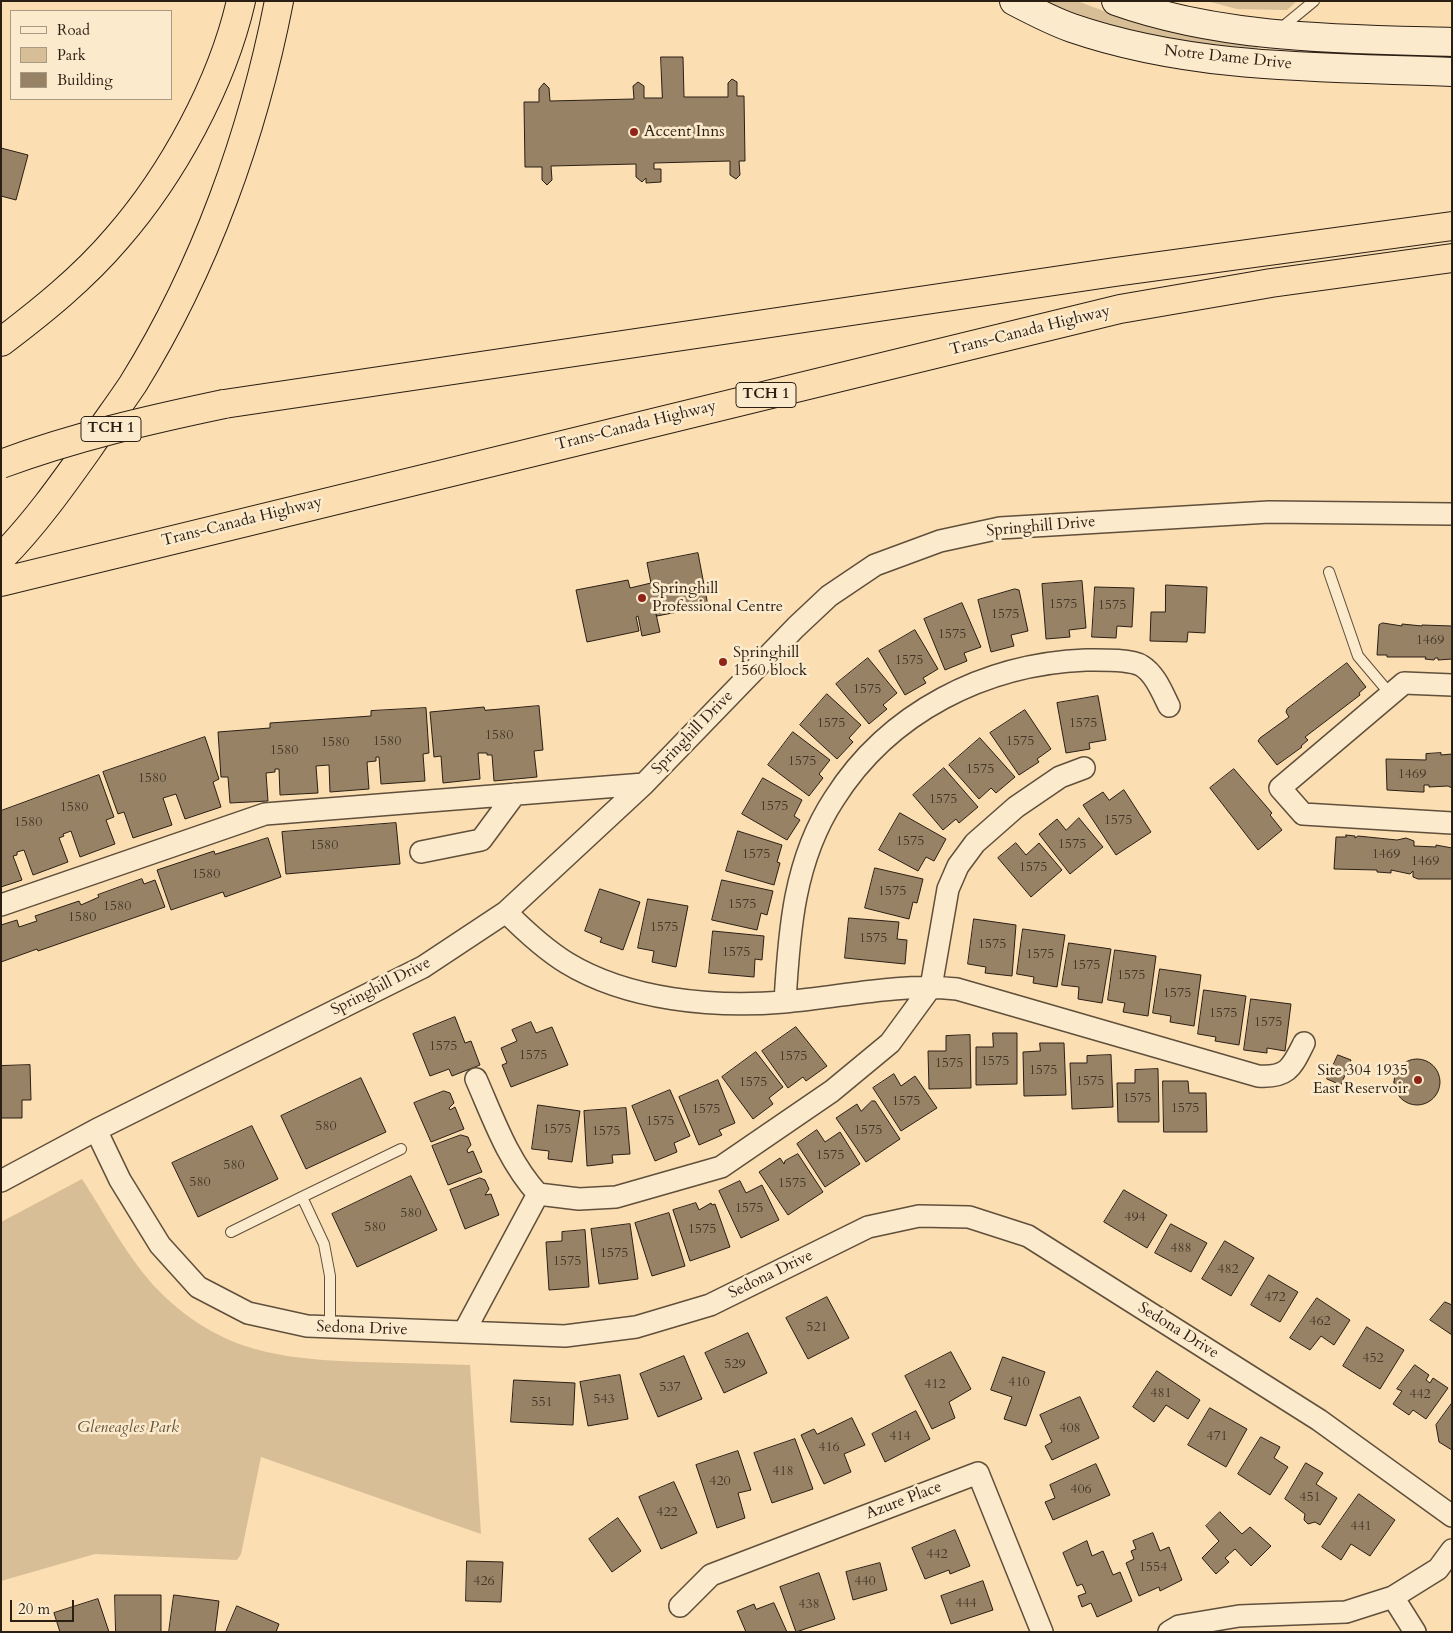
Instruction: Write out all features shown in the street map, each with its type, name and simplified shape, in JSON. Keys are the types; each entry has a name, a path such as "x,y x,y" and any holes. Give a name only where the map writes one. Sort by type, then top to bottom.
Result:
{"highway":[{"path":"1,342 55,300 117,239 167,173 220,71 241,1"},
{"path":"1,558 74,469 133,383 189,282 232,175 260,86 279,1"},
{"name":"TCH 1","path":"1,464 37,451 123,426 224,404 1115,272 1452,226"},
{"name":"Trans-Canada Highway","path":"1,582 85,560 1120,310 1271,283 1452,258"}],"main road":[{"name":"Notre Dame Drive","path":"1014,1 1071,27 1160,50 1217,60 1452,72"},
{"name":"Notre Dame Drive","path":"1116,1 1168,16 1273,34 1452,42"}],"street":[{"name":"Springhill Drive","path":"2,1179 423,966 506,912 644,784 796,627 829,596 876,565 940,541 1000,528 1269,512 1452,514"},
{"path":"785,1002 789,935 797,886 813,838 834,798 860,765 891,733 924,708 965,686 1008,671 1060,661 1105,660 1140,664 1152,674 1169,706"},
{"path":"1452,685 1404,683 1280,788 1303,814 1452,823"},
{"path":"476,1079 504,1144 526,1180 538,1194 580,1199 616,1197 721,1167 832,1091 890,1043 931,987 942,915 948,889 958,866 975,844 1016,807 1060,777 1084,768"},
{"path":"1,905 265,814 644,784"},
{"path":"421,852 481,840 515,794"},
{"path":"506,912 534,939 568,963 613,983 669,998 731,1005 785,1002 861,991 931,987 957,989 1258,1076 1272,1077 1284,1073 1293,1065 1304,1043"},
{"name":"Sedona Drive","path":"96,1130 120,1180 160,1245 198,1287 248,1314 307,1326 565,1336 636,1327 710,1305 868,1227 919,1216 969,1216 1028,1236 1319,1420 1452,1516"},
{"path":"464,1332 538,1194"},
{"name":"Azure Place","path":"680,1606 711,1574 978,1473 1042,1632"},
{"path":"1169,1632 1179,1626 1239,1616 1346,1612 1393,1597 1438,1569 1452,1550"},
{"path":"1393,1597 1415,1632"}],"lane":[{"path":"1273,34 1314,1"},
{"path":"1329,572 1358,656 1391,695"},
{"path":"231,1232 401,1148"},
{"path":"302,1197 324,1244 330,1276 330,1328"}],"green space":[{"path":"1044,1 1077,1 1120,17 1214,39 1257,46 1258,49 1203,44 1149,34 1096,20"},
{"path":"1207,1 1297,1 1287,10 1237,9"},
{"name":"Gleneagles Park","path":"82,1179 127,1251 148,1279 182,1312 229,1340 279,1355 334,1361 470,1365 481,1534 261,1457 241,1554 237,1560 95,1554 1,1581 1,1222"}],"building":[{"name":"Accent Inns","path":"661,57 683,57 684,97 728,97 728,83 732,79 737,82 737,96 744,96 745,161 739,161 740,175 736,179 730,175 730,161 654,163 654,169 661,169 661,182 646,183 646,178 642,182 636,177 636,164 551,166 552,180 547,185 542,180 542,167 525,167 524,102 539,102 539,89 544,83 549,88 550,101 634,99 633,86 638,82 644,86 644,98 662,98"},
{"path":"1,148 28,155 16,200 1,196"},
{"name":"Springhill Professional Centre","path":"698,553 708,606 657,616 656,614 660,632 642,636 638,616 636,617 639,631 587,642 576,590 628,580 630,588 651,583 647,563"},
{"path":"1082,581 1086,628 1069,630 1070,637 1046,639 1042,584"},
{"path":"1166,585 1207,587 1205,633 1188,632 1187,642 1150,641 1151,612 1165,612"},
{"path":"1095,587 1134,588 1132,627 1117,626 1116,638 1092,637"},
{"path":"1015,589 1019,590 1028,631 1011,635 1014,646 991,652 978,600"},
{"path":"962,603 981,647 964,653 967,661 945,670 924,619"},
{"path":"1383,623 1402,626 1402,624 1452,626 1452,659 1438,660 1438,658 1435,658 1434,660 1425,659 1426,657 1387,657 1387,655 1377,655 1379,625"},
{"path":"915,630 938,669 923,678 926,683 905,695 879,651"},
{"path":"868,658 897,693 883,705 887,709 869,724 836,684"},
{"path":"1347,663 1366,687 1359,693 1360,695 1305,737 1308,740 1302,747 1277,765 1258,741 1260,738 1289,717 1286,712 1287,709"},
{"path":"827,694 861,725 849,738 853,742 837,759 800,725"},
{"path":"1098,696 1106,740 1089,743 1090,749 1066,753 1057,703"},
{"path":"539,706 543,750 534,751 537,777 494,781 492,755 478,753 480,779 443,783 441,756 434,757 430,712 484,707 485,710"},
{"path":"426,708 429,753 423,754 425,781 381,784 379,757 376,757 376,761 367,762 369,789 330,792 329,765 316,766 318,793 280,795 279,769 275,769 275,772 266,773 268,801 230,803 228,777 221,777 218,732 270,728 270,723 371,716 371,711"},
{"path":"1025,710 1051,749 1037,759 1039,762 1019,775 990,733"},
{"path":"793,732 830,760 819,774 823,778 809,796 768,765"},
{"path":"205,737 219,779 213,782 221,807 185,819 176,794 163,798 172,825 133,838 124,812 118,814 103,772"},
{"path":"980,738 1015,777 996,793 991,788 979,799 949,765"},
{"path":"1441,753 1441,755 1452,754 1452,788 1448,786 1429,787 1429,785 1424,785 1424,792 1387,790 1386,759 1426,760 1426,754"},
{"path":"944,768 978,807 959,823 956,819 943,830 913,795"},
{"path":"1234,769 1272,813 1270,815 1282,830 1258,850 1210,788"},
{"path":"99,775 114,817 106,820 115,844 80,857 71,831 63,834 64,836 59,838 68,862 33,875 24,850 17,852 17,855 13,856 22,880 1,887 1,811"},
{"path":"763,778 802,800 794,816 800,820 787,840 742,814"},
{"path":"1124,790 1151,832 1116,855 1083,805 1103,792 1109,800"},
{"path":"900,813 946,839 934,861 926,857 918,871 879,850"},
{"path":"1079,818 1103,847 1070,874 1039,834 1057,819 1066,830"},
{"path":"396,823 400,864 286,874 282,832"},
{"path":"738,831 782,845 777,862 780,863 774,885 726,871"},
{"path":"1346,835 1355,836 1355,838 1358,836 1397,840 1406,838 1414,841 1414,846 1436,847 1436,845 1452,848 1452,879 1418,879 1413,877 1413,871 1410,874 1391,870 1391,873 1377,872 1377,870 1334,869 1336,837 1346,837"},
{"path":"268,838 281,877 225,897 223,892 171,910 157,870 214,851 215,854"},
{"path":"1016,843 1026,855 1039,843 1062,870 1031,897 998,858"},
{"path":"875,868 923,879 917,903 913,902 909,919 865,908"},
{"path":"142,879 144,884 155,880 165,907 1,962 1,925 17,920 19,927 37,921 35,916 79,901 81,905 99,897 98,895"},
{"path":"722,880 773,891 767,915 761,913 757,930 712,920"},
{"path":"600,889 640,902 623,950 600,942 602,938 585,931"},
{"path":"648,899 688,906 676,967 652,962 654,951 638,948"},
{"path":"849,918 899,922 897,939 907,940 905,964 845,958"},
{"path":"974,919 1016,925 1012,976 985,973 986,967 968,964"},
{"path":"1023,929 1065,935 1057,987 1033,983 1034,977 1017,974"},
{"path":"713,931 764,936 762,960 755,959 754,977 709,973"},
{"path":"1069,943 1111,949 1102,1003 1078,999 1079,987 1062,985"},
{"path":"1115,950 1156,956 1148,1016 1123,1012 1125,1003 1108,1000"},
{"path":"1160,969 1201,975 1194,1026 1170,1022 1171,1016 1153,1013"},
{"path":"1204,990 1246,996 1239,1045 1215,1041 1216,1037 1198,1034"},
{"path":"1251,999 1291,1004 1285,1051 1267,1048 1267,1053 1244,1050"},
{"path":"455,1017 465,1043 471,1041 480,1065 452,1076 449,1069 430,1076 413,1034"},
{"path":"531,1022 536,1033 552,1027 568,1065 511,1087 502,1065 507,1063 501,1048 517,1041 512,1030"},
{"path":"796,1027 827,1066 806,1081 803,1077 788,1088 762,1051"},
{"path":"993,1033 1017,1033 1017,1084 976,1085 976,1047 993,1047"},
{"path":"970,1035 971,1088 929,1089 928,1051 946,1051 946,1036"},
{"path":"1040,1043 1064,1043 1066,1095 1024,1096 1023,1052 1040,1051"},
{"path":"756,1052 783,1087 769,1098 773,1104 753,1119 722,1077"},
{"path":"1111,1055 1113,1107 1072,1109 1070,1063 1087,1063 1087,1056"},
{"path":"1338,1055 1351,1060 1341,1085 1327,1079"},
{"name":"Site 304 1935 East Reservoir","path":"1413,1059 1421,1059 1430,1063 1436,1069 1440,1082 1436,1095 1430,1101 1421,1105 1413,1105 1404,1101 1398,1095 1394,1086 1394,1078 1398,1069 1404,1063"},
{"path":"30,1065 31,1100 22,1100 22,1118 1,1118 1,1066"},
{"path":"1158,1069 1159,1122 1118,1122 1117,1083 1135,1083 1135,1070"},
{"path":"894,1074 901,1086 915,1076 937,1108 901,1131 873,1088"},
{"path":"361,1078 386,1132 306,1169 281,1116"},
{"path":"718,1080 735,1123 719,1130 722,1135 699,1145 679,1097"},
{"path":"1163,1081 1188,1081 1189,1093 1206,1093 1207,1132 1164,1132"},
{"path":"670,1090 690,1136 674,1143 677,1152 655,1161 632,1106"},
{"path":"444,1091 450,1093 454,1103 449,1108 450,1110 455,1107 464,1129 431,1142 414,1103"},
{"path":"872,1101 875,1101 900,1139 866,1162 836,1118 857,1104 861,1111"},
{"path":"538,1105 580,1111 572,1162 548,1159 549,1151 532,1149"},
{"path":"626,1108 630,1154 612,1155 613,1163 587,1166 584,1111"},
{"path":"252,1126 278,1179 198,1217 172,1163"},
{"path":"817,1130 825,1142 840,1132 860,1164 825,1187 797,1144"},
{"path":"461,1135 468,1137 471,1145 467,1150 468,1153 473,1151 482,1172 448,1185 432,1146"},
{"path":"798,1154 823,1192 788,1215 759,1172 780,1158 784,1164 785,1161"},
{"path":"411,1176 437,1230 357,1267 332,1214"},
{"path":"480,1178 485,1180 489,1189 485,1195 491,1194 499,1215 465,1229 450,1190"},
{"path":"740,1181 746,1193 762,1185 779,1220 741,1238 719,1191"},
{"path":"1124,1190 1167,1215 1147,1248 1104,1222"},
{"path":"696,1203 699,1210 711,1203 712,1205 715,1204 730,1247 690,1261 673,1210"},
{"path":"669,1213 685,1266 652,1276 635,1223"},
{"path":"630,1224 638,1279 599,1284 591,1229"},
{"path":"1171,1224 1207,1243 1191,1272 1155,1253"},
{"path":"585,1230 589,1287 549,1290 546,1242 562,1241 562,1232"},
{"path":"1225,1241 1254,1258 1231,1296 1202,1279"},
{"path":"1269,1275 1298,1292 1280,1322 1251,1305"},
{"path":"827,1297 849,1338 808,1359 786,1318"},
{"path":"1317,1298 1350,1320 1334,1345 1321,1336 1310,1350 1290,1338"},
{"path":"1445,1302 1452,1305 1452,1335 1430,1320"},
{"path":"1367,1327 1404,1350 1380,1389 1343,1366"},
{"path":"748,1333 767,1373 724,1393 705,1353"},
{"path":"951,1352 971,1389 949,1402 955,1418 932,1429 905,1376"},
{"path":"684,1356 702,1399 658,1417 640,1374"},
{"path":"1003,1357 1045,1372 1026,1426 1004,1419 1012,1397 991,1390"},
{"path":"1415,1365 1429,1375 1426,1380 1430,1383 1433,1378 1448,1388 1426,1419 1413,1410 1409,1415 1393,1404 1402,1391 1397,1389"},
{"path":"1157,1371 1200,1400 1188,1419 1166,1405 1154,1422 1133,1407"},
{"path":"620,1375 628,1419 588,1426 580,1382"},
{"path":"514,1380 575,1383 573,1425 511,1422"},
{"path":"1080,1397 1099,1438 1052,1460 1045,1446 1052,1442 1040,1415"},
{"path":"1452,1403 1452,1450 1439,1442 1436,1425"},
{"path":"1210,1408 1247,1429 1226,1467 1188,1445"},
{"path":"916,1411 930,1439 885,1462 872,1434"},
{"path":"852,1418 865,1445 844,1454 851,1472 824,1484 801,1435 814,1429 817,1434"},
{"path":"1261,1437 1280,1447 1274,1458 1288,1467 1270,1495 1238,1474"},
{"path":"795,1439 813,1489 772,1503 754,1453"},
{"path":"738,1451 751,1490 738,1493 745,1518 717,1528 696,1465"},
{"path":"1306,1463 1323,1473 1316,1484 1337,1498 1320,1525 1315,1522 1308,1524 1304,1520 1305,1514 1285,1499"},
{"path":"1096,1464 1110,1495 1053,1520 1045,1502 1055,1498 1050,1485"},
{"path":"674,1482 697,1533 661,1549 639,1497"},
{"path":"1359,1494 1395,1520 1370,1556 1351,1544 1341,1560 1322,1547"},
{"path":"1220,1512 1242,1534 1250,1527 1271,1546 1251,1566 1235,1549 1225,1558 1229,1562 1216,1574 1202,1558 1219,1541 1206,1526"},
{"path":"618,1518 641,1551 612,1572 589,1539"},
{"path":"955,1530 970,1566 950,1574 949,1570 925,1579 912,1548"},
{"path":"1153,1533 1160,1551 1169,1547 1182,1580 1160,1591 1159,1587 1139,1596 1126,1563 1134,1559 1131,1551 1136,1549 1133,1541"},
{"path":"1087,1541 1092,1556 1103,1551 1113,1575 1120,1572 1132,1601 1097,1617 1091,1603 1082,1607 1078,1596 1086,1593 1082,1584 1077,1586 1063,1553"},
{"path":"467,1561 503,1562 501,1602 466,1601"},
{"path":"880,1563 887,1590 853,1600 846,1572"},
{"path":"819,1573 835,1619 796,1632 780,1587"},
{"path":"983,1581 993,1610 951,1624 941,1596"},
{"path":"115,1595 161,1595 161,1632 116,1632"},
{"path":"174,1595 219,1601 215,1632 169,1632"},
{"path":"98,1599 109,1632 60,1632 54,1613"},
{"path":"774,1603 787,1632 746,1632 737,1611 754,1604 756,1609"},
{"path":"237,1606 279,1624 276,1632 226,1632"}],"place":[{"name":"Accent Inns","path":"634,132"},
{"name":"Springhill Professional Centre","path":"642,598"},
{"name":"Springhill 1560 block","path":"723,662"},
{"name":"Site 304 1935 East Reservoir","path":"1418,1080"}]}
